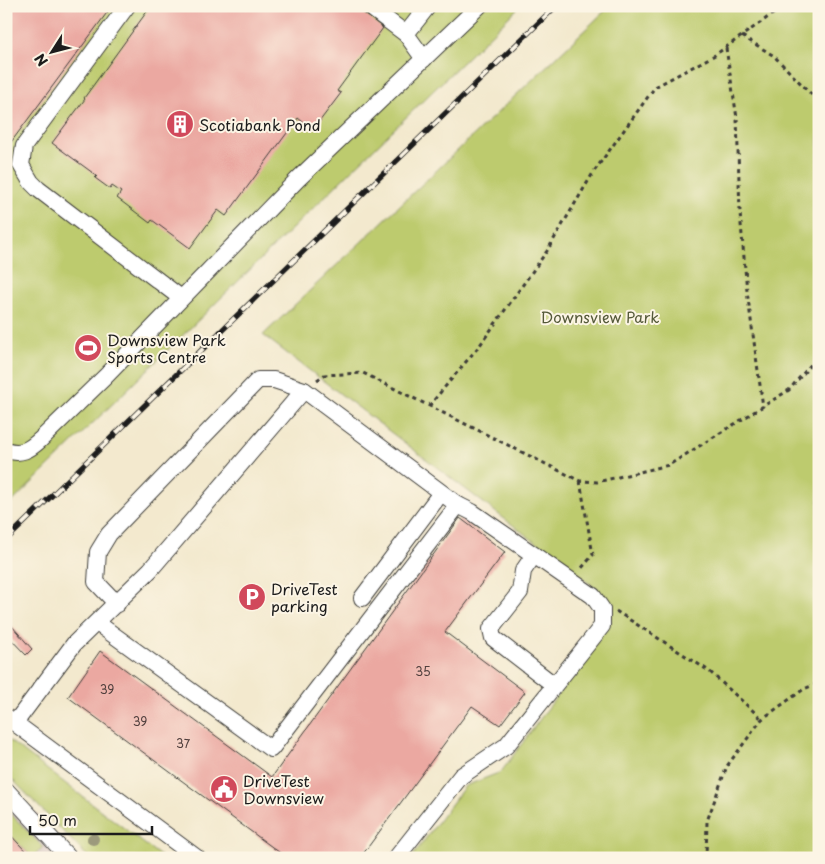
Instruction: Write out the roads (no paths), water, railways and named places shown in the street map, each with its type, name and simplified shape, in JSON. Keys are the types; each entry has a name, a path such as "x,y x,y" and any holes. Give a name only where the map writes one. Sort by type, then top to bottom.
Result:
{"street":[{"path":"127,6 24,146 21,165 31,182 38,189 181,298"},
{"path":"377,6 374,10 406,34 424,59"},
{"path":"406,34 428,6"},
{"path":"6,450 16,453 31,448 40,440 105,377 298,179 479,6"},
{"path":"117,604 96,582 98,552 109,534 258,380 274,380 304,390 441,493 472,512 592,596 602,609 602,626 506,746 461,776 396,858"},
{"path":"197,858 11,720 33,698 74,644 150,570 304,390"},
{"path":"362,598 441,493"},
{"path":"97,623 271,749 458,505"},
{"path":"534,555 523,571 520,592 491,629 493,638 554,685"},
{"path":"6,790 62,856"}],"railway":[{"path":"6,540 556,6"}],"place":[{"name":"Scotiabank Pond","path":"180,124"},
{"name":"Downsview Park Sports Centre","path":"88,348"},
{"name":"DriveTest parking","path":"252,597"},
{"name":"DriveTest Downsview","path":"224,789"}],"park label":[{"name":"Downsview Park","path":"600,316"}]}
